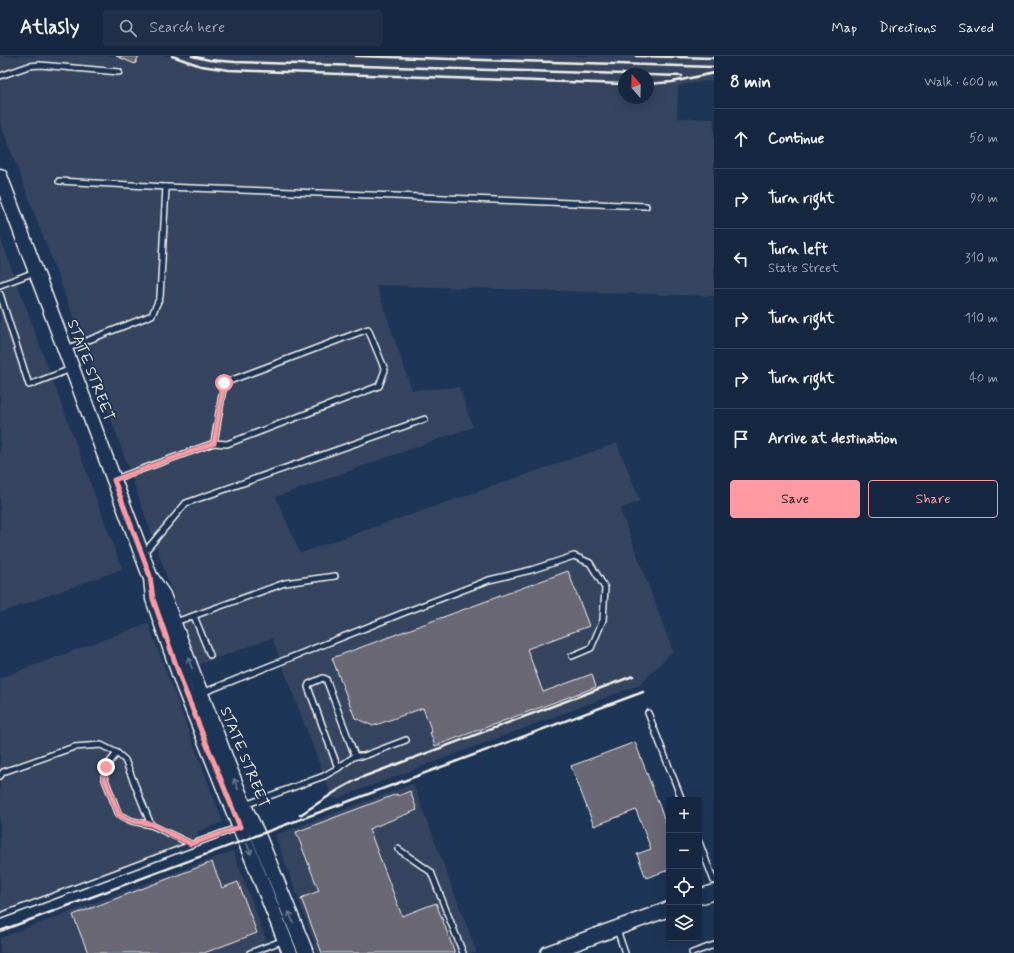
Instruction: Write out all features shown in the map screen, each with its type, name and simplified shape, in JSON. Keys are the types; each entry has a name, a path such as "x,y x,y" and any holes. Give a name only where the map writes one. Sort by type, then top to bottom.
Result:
{"street":[{"name":"STATE STREET","path":"0,176 143,555 150,576 153,599 184,688 288,946"},
{"name":"STATE STREET","path":"150,576 164,596 244,806 258,835 306,953"},
{"path":"702,896 714,892"},
{"path":"548,953 666,909"}],"lane":[{"path":"0,76 29,66 40,65 119,72"},
{"path":"60,181 166,187 646,206"},
{"path":"65,350 152,315 160,297 166,187"},
{"path":"0,285 36,272"},
{"path":"0,294 29,385 72,369"},
{"path":"114,480 214,443 227,444 379,386 384,370 368,328 224,383 214,443"},
{"path":"143,555 186,503 425,419"},
{"path":"201,693 489,580 530,570 574,556 590,563 605,588 603,620 591,648 572,656"},
{"path":"174,623 285,583 335,576"},
{"path":"193,616 196,619 210,655"},
{"path":"338,768 308,688 309,684 323,678 326,679 355,756"},
{"path":"648,713 681,797"},
{"path":"244,806 324,776 355,756 364,756 406,740"},
{"path":"0,776 3,772 74,747 101,745 125,760 151,824"},
{"path":"116,753 106,767 104,777 119,815 132,821 151,824 191,844"},
{"path":"1,914 240,827"},
{"path":"398,849 431,872 463,953"},
{"path":"702,850 714,881"},
{"path":"616,928 625,953"},
{"path":"692,953 714,945"},
{"path":"250,953 288,946"}],"shaded area":[{"path":"0,56 714,56 714,80 680,85 678,87 677,118 714,119 714,296 376,285 412,390 459,387 473,427 276,497 300,553 617,443 640,501 620,509 673,651 639,685 333,800 272,638 198,665 100,388 0,122"},
{"path":"0,237 122,569 0,613"},
{"path":"148,623 223,822 197,832 202,845 0,920 0,678"},
{"path":"413,784 477,953 318,953 275,835"},
{"path":"233,851 271,953 0,953 0,938"}],"building":[{"path":"116,56 139,56 135,64"},
{"path":"568,571 589,626 527,649 543,692 592,674 596,687 435,746 430,732 432,732 423,708 373,726 355,718 332,658"},
{"path":"635,742 666,823 666,871 646,878 637,854 651,849 636,810 594,826 571,766"},
{"path":"410,791 417,810 369,829 402,916 436,903 455,953 322,953 301,898 319,891 296,832 397,794 398,796"},
{"path":"212,862 222,888 238,882 257,933 204,953 88,953 73,915"}],"railway":[{"path":"172,56 201,66 229,70 618,84"},
{"path":"192,56 209,60 235,62 618,74"},
{"path":"356,56 714,67"},
{"path":"636,56 714,58"},
{"path":"654,84 672,82 714,73"},
{"path":"654,75 682,76"},
{"path":"300,815 338,790 360,778 633,676"},
{"path":"0,931 643,692"}],"route":[{"path":"106,767 104,777 119,815 132,821 151,824 191,844 240,827 184,688 153,599 150,576 114,480 214,443 224,383"}]}
